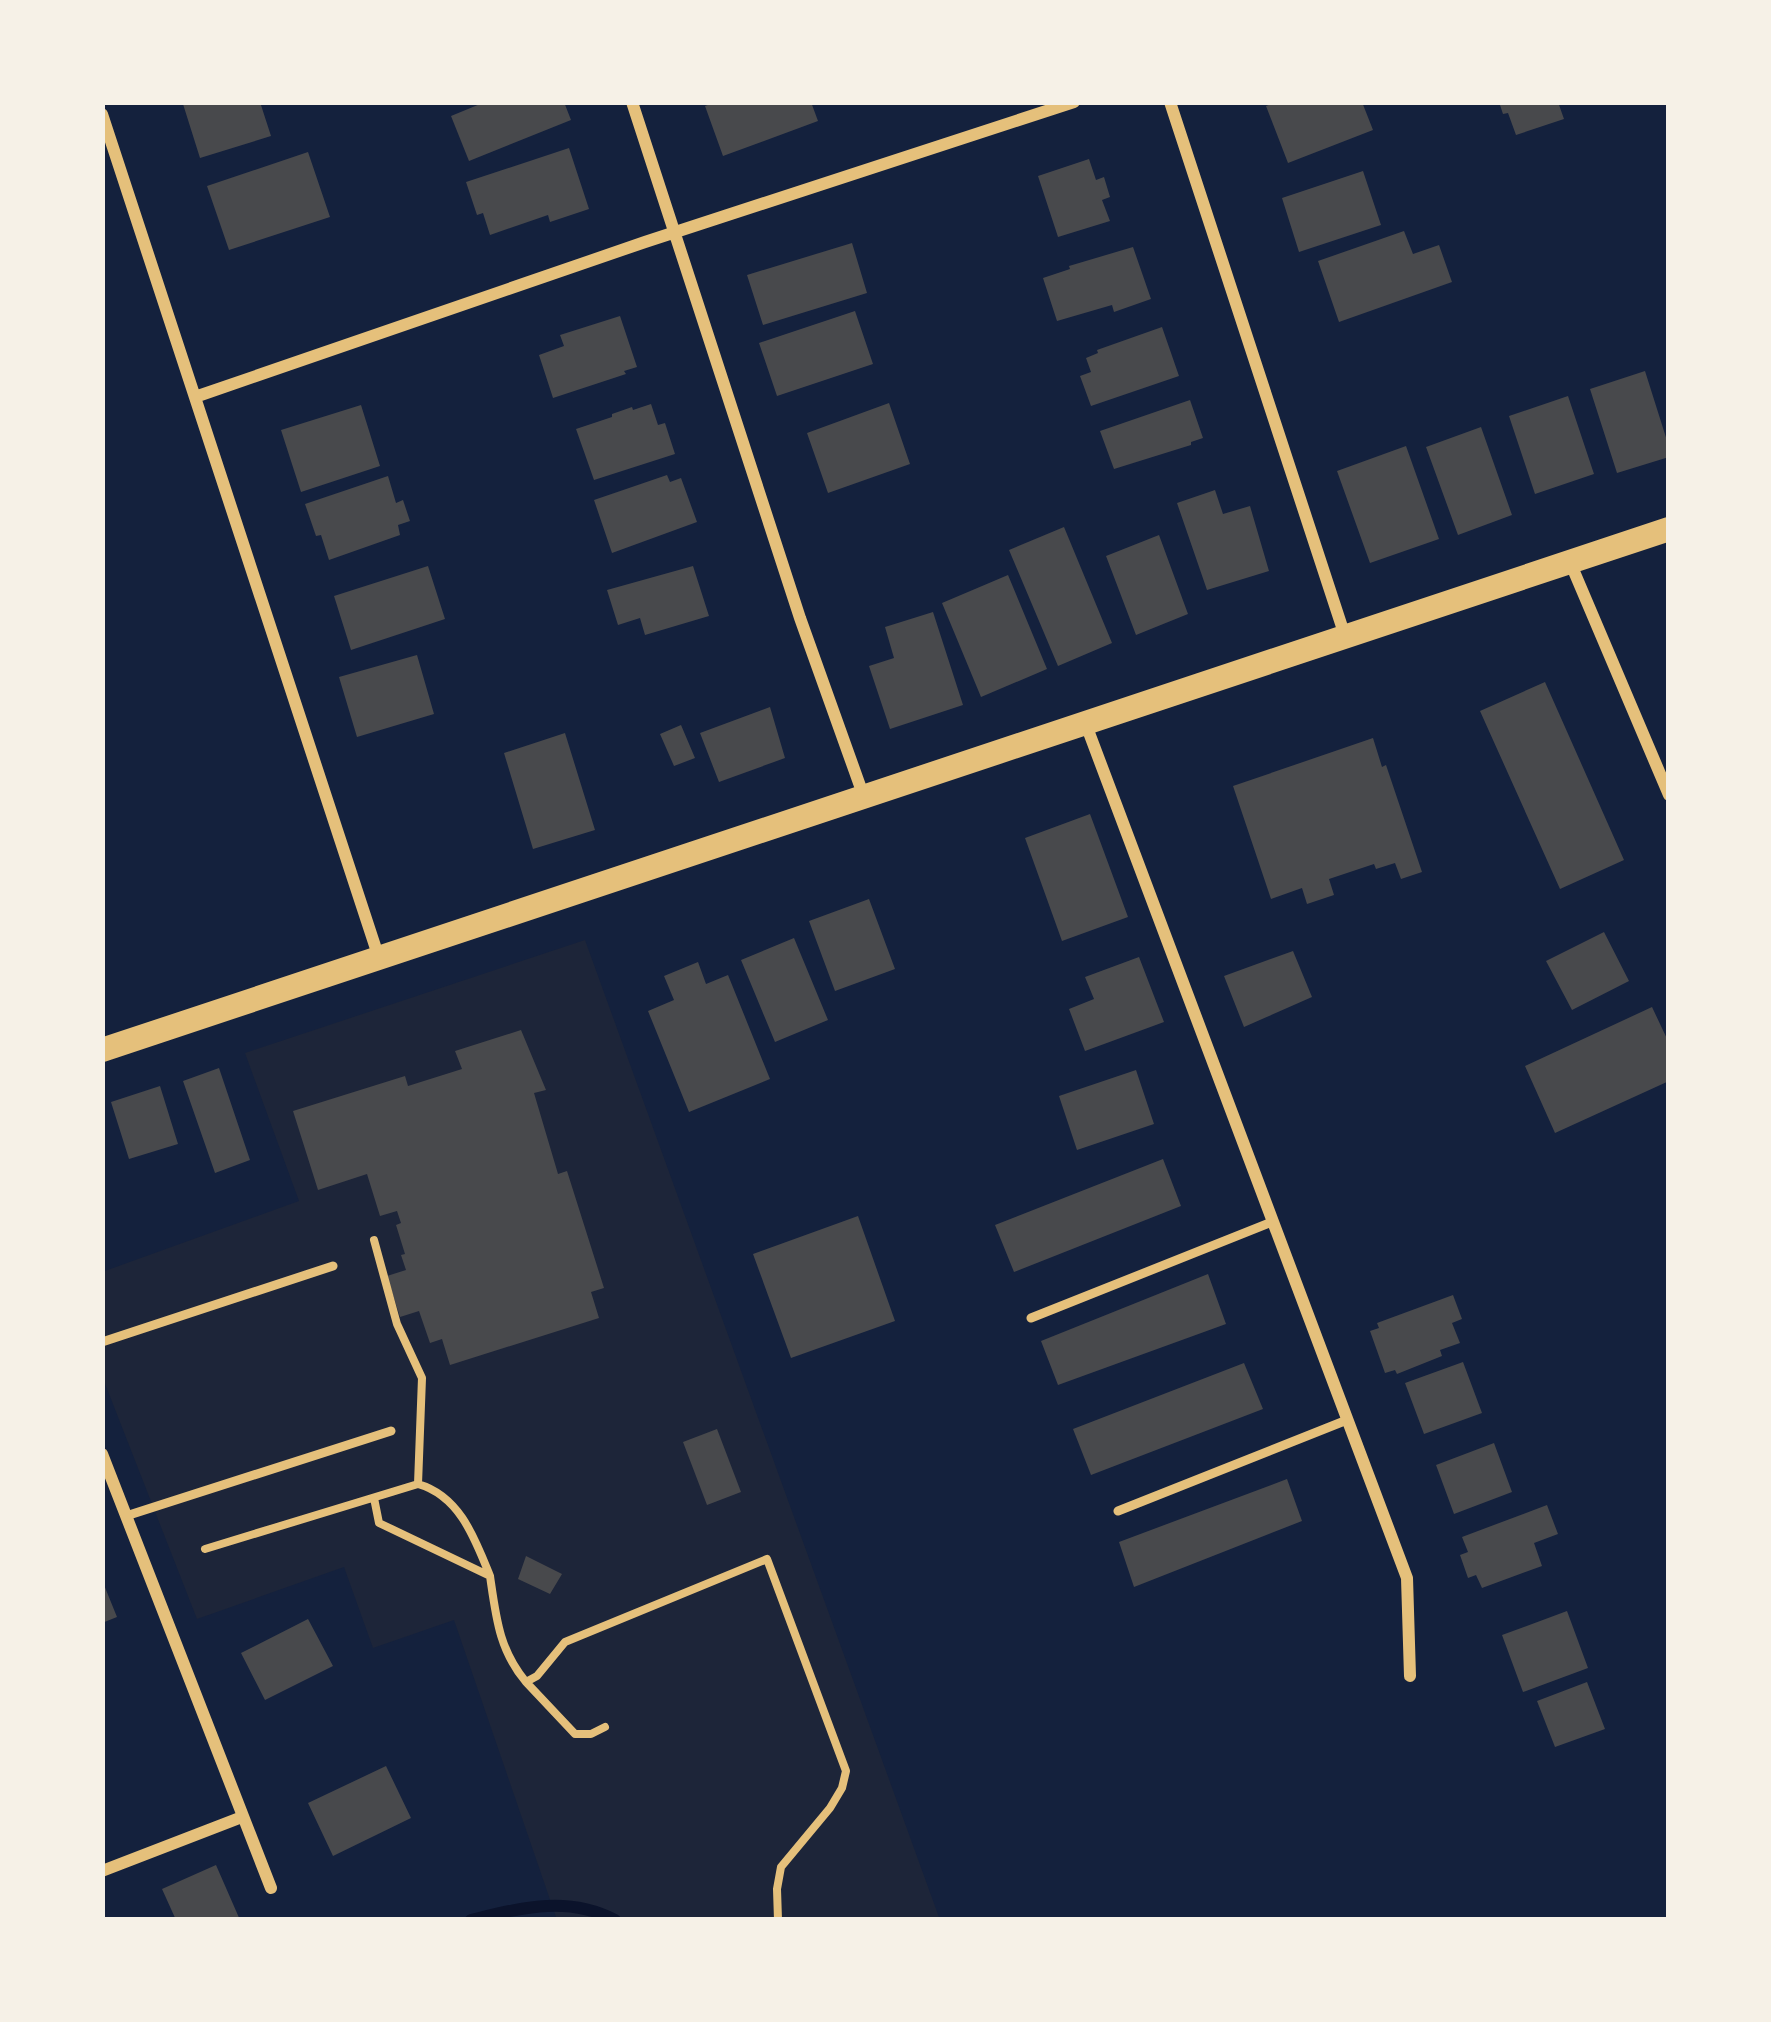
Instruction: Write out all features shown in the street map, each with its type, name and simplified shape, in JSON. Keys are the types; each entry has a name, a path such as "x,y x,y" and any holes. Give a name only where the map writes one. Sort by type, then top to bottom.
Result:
{"main road":[{"path":"102,1051 1669,530"}],"street":[{"path":"632,102 800,617 865,798"},
{"path":"195,397 675,232 1074,102"},
{"path":"1170,102 1345,636"},
{"path":"102,114 379,958"},
{"path":"1570,562 1669,795"},
{"path":"1084,722 1407,1578 1410,1676"},
{"path":"103,1458 271,1888"},
{"path":"102,1871 242,1816"}],"lane":[{"path":"1030,1318 1272,1222"},
{"path":"102,1342 333,1266"},
{"path":"1118,1511 1347,1420"},
{"path":"126,1516 391,1431"}],"path":[{"path":"374,1240 397,1324 422,1378 418,1484"},
{"path":"205,1549 418,1484 428,1487 451,1502 473,1535 490,1576 501,1643 511,1664 575,1734 591,1734 605,1727"},
{"path":"374,1498 380,1523 490,1576"},
{"path":"526,1682 538,1676 565,1642 767,1559 846,1771 830,1808 781,1867 778,1920"}],"shaded area":[{"path":"585,940 940,1920 557,1920 454,1620 373,1648 344,1567 197,1619 102,1376 102,1272 299,1201 245,1053"}],"building":[{"path":"260,102 271,136 200,158 183,104"},
{"path":"485,102 564,102 571,120 469,161 451,116"},
{"path":"811,102 818,121 723,156 705,106"},
{"path":"1362,102 1373,130 1288,163 1266,106"},
{"path":"1499,102 1558,102 1564,119 1516,135"},
{"path":"569,148 589,209 550,222 548,215 490,235 466,182"},
{"path":"308,152 330,217 229,250 207,186"},
{"path":"1089,159 1096,180 1104,177 1110,197 1102,200 1110,221 1058,237 1038,176"},
{"path":"1363,171 1381,225 1299,252 1282,198"},
{"path":"1404,231 1413,254 1439,245 1452,282 1339,322 1318,261"},
{"path":"852,243 867,293 763,325 747,275"},
{"path":"1133,247 1151,299 1114,312 1112,305 1057,321 1043,278"},
{"path":"855,311 873,364 777,396 759,343"},
{"path":"620,316 637,367 553,398 539,355 564,346 560,335"},
{"path":"1162,327 1179,376 1091,406 1080,376 1091,372 1086,358"},
{"path":"1645,371 1669,457 1617,473 1590,389"},
{"path":"1568,396 1594,474 1535,494 1509,416"},
{"path":"1190,400 1203,438 1114,469 1100,431"},
{"path":"889,403 910,464 828,493 807,433"},
{"path":"651,404 658,425 665,423 675,454 594,480 576,429"},
{"path":"361,405 380,466 301,492 281,430"},
{"path":"1481,427 1512,515 1458,535 1426,447"},
{"path":"1406,446 1439,539 1370,563 1337,471"},
{"path":"667,475 670,482 681,478 697,522 612,553 594,500"},
{"path":"388,476 396,503 403,500 410,521 398,525 400,535 329,560 305,504"},
{"path":"1215,490 1223,514 1250,506 1269,571 1207,590 1177,503"},
{"path":"1064,527 1112,643 1058,666 1009,550"},
{"path":"1159,535 1188,614 1136,635 1106,556"},
{"path":"428,566 445,619 351,650 334,596"},
{"path":"693,566 709,616 645,635 640,618 618,625 607,590"},
{"path":"1008,575 1047,669 981,697 942,603"},
{"path":"933,612 963,705 890,729 869,666 894,658 885,627"},
{"path":"417,655 434,714 357,737 339,677"},
{"path":"1545,682 1624,860 1560,889 1480,711"},
{"path":"770,707 785,758 719,782 700,733"},
{"path":"681,725 695,758 674,766 660,734"},
{"path":"565,733 595,830 533,849 504,753"},
{"path":"1373,738 1422,872 1401,879 1395,863 1376,869 1374,864 1329,879 1334,895 1307,904 1302,888 1271,899 1233,786"},
{"path":"1090,814 1128,917 1062,941 1025,838"},
{"path":"869,899 895,969 835,991 809,921"},
{"path":"1604,932 1629,981 1572,1010 1546,961"},
{"path":"794,938 828,1020 775,1042 741,960"},
{"path":"1293,951 1312,997 1244,1027 1224,976"},
{"path":"1139,957 1164,1022 1085,1051 1069,1009 1094,999 1085,977"},
{"path":"698,962 706,984 728,975 770,1079 689,1112 648,1011 674,1000 664,976"},
{"path":"1652,1007 1669,1043 1669,1081 1555,1133 1525,1066"},
{"path":"521,1030 546,1090 534,1093 558,1174 567,1171 604,1288 591,1292 599,1318 450,1365 442,1339 430,1343 419,1311 400,1317 387,1276 406,1270 397,1211 380,1216 367,1174 318,1190 293,1111 405,1076 408,1086 462,1069 455,1051"},
{"path":"219,1068 250,1160 215,1173 183,1081"},
{"path":"1136,1070 1154,1124 1077,1150 1059,1096"},
{"path":"160,1086 178,1144 129,1159 111,1102"},
{"path":"1163,1159 1181,1206 1014,1272 995,1225"},
{"path":"858,1216 895,1321 791,1358 753,1254"},
{"path":"1208,1274 1226,1324 1058,1385 1041,1341"},
{"path":"1453,1295 1462,1319 1452,1323 1460,1343 1440,1350 1442,1356 1397,1374 1395,1370 1385,1373 1370,1331 1379,1328 1377,1323"},
{"path":"1463,1362 1482,1413 1424,1434 1405,1383"},
{"path":"1244,1363 1263,1409 1091,1475 1073,1429"},
{"path":"717,1429 741,1492 707,1505 683,1442"},
{"path":"1494,1443 1512,1492 1454,1514 1436,1465"},
{"path":"1287,1479 1302,1521 1134,1587 1119,1542"},
{"path":"1547,1505 1558,1534 1534,1543 1542,1566 1482,1588 1476,1575 1468,1578 1460,1555 1468,1552 1462,1537"},
{"path":"526,1556 562,1574 550,1594 518,1579"},
{"path":"102,1580 117,1617 102,1623"},
{"path":"1567,1611 1588,1668 1523,1692 1502,1635"},
{"path":"308,1619 333,1666 265,1700 241,1653"},
{"path":"1587,1682 1605,1729 1555,1747 1537,1701"},
{"path":"386,1766 411,1818 333,1856 308,1803"},
{"path":"216,1865 240,1920 176,1920 162,1889"}],"waterway":[{"path":"471,1920 562,1906 615,1920"}]}
